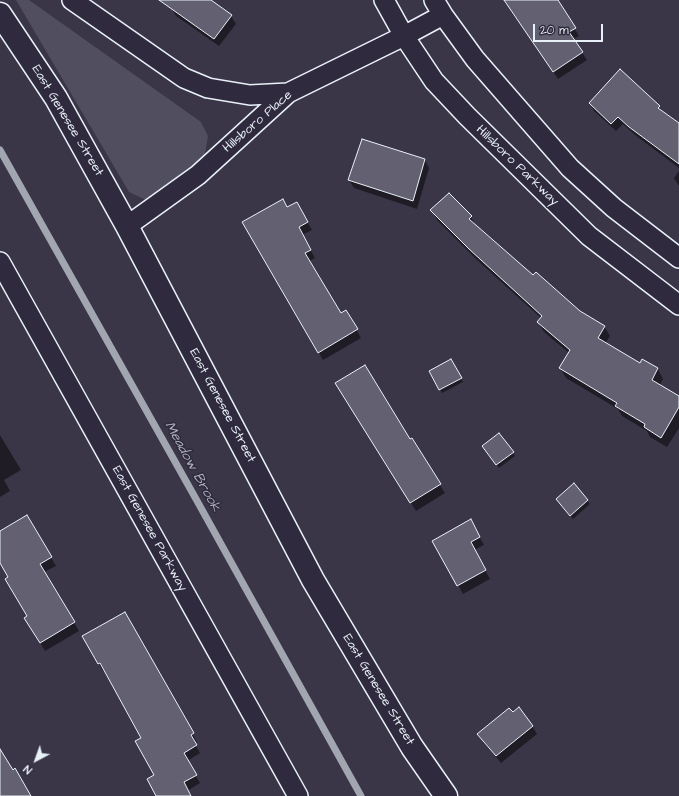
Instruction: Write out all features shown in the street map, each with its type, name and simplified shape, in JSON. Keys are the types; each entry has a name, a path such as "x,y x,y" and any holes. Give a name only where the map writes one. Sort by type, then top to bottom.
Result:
{"main road":[{"name":"East Genesee Street","path":"0,14 56,98 127,226 313,580 412,747 446,796"}],"street":[{"path":"72,0 184,78 208,88 250,95 288,93"},
{"name":"Hillsboro Parkway","path":"384,0 404,36 434,81 466,116 589,236 679,305"},
{"path":"438,8 475,59 570,168 614,208 679,258"},
{"name":"Hillsboro Place","path":"127,226 198,175 288,93 404,36 438,8"},
{"name":"East Genesee Parkway","path":"0,262 298,796"}],"shaded area":[{"path":"16,0 29,0 201,122 208,136 205,154 192,171 146,200 129,192"}],"building":[{"path":"159,0 211,0 232,15 214,39"},
{"path":"504,0 558,0 576,28 569,32 583,52 553,72"},
{"path":"620,69 660,106 658,108 679,123 679,164 629,127 618,117 611,124 589,103"},
{"path":"362,139 425,159 413,201 348,180"},
{"path":"449,193 472,216 469,219 533,275 536,272 580,311 605,326 598,338 640,363 642,359 658,368 652,380 679,396 679,407 661,438 644,427 645,424 615,406 617,403 559,368 570,350 537,322 542,316 469,249 430,210"},
{"path":"283,199 287,207 297,202 308,222 299,227 311,250 305,253 341,313 346,310 358,329 318,353 242,222"},
{"path":"451,359 462,378 439,390 429,371"},
{"path":"365,365 410,439 412,438 441,484 410,503 335,383"},
{"path":"499,433 514,452 496,465 482,446"},
{"path":"574,483 588,500 570,516 556,499"},
{"path":"27,515 52,557 40,564 75,622 40,643 24,618 27,616 5,579 8,577 0,563 0,531"},
{"path":"471,519 480,537 471,542 486,570 457,586 432,541"},
{"path":"125,612 194,733 191,735 197,745 184,753 197,775 184,782 191,796 156,796 147,779 154,775 135,741 141,738 100,663 98,664 82,636"},
{"path":"519,707 533,726 496,756 477,734 509,708 513,712"},
{"path":"0,749 13,770 15,768 31,796 0,796"}],"waterway":[{"name":"Meadow Brook","path":"0,150 361,796"}]}
